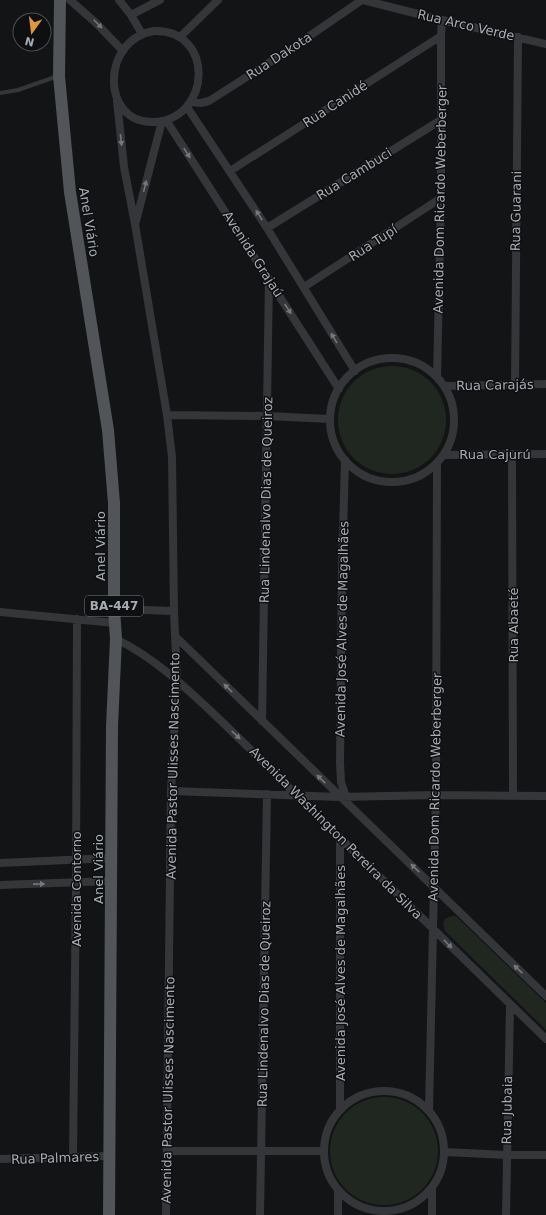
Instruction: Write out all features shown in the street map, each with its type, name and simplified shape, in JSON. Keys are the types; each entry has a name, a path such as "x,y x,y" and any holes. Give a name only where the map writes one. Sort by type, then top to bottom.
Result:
{"main road":[{"name":"Anel Viário","path":"60,0 59,76 70,192 108,430 114,503 114,609 116,639 112,726 109,1215"}],"street":[{"path":"70,0 96,22 123,51"},
{"path":"119,0 131,15 142,34"},
{"path":"131,15 160,0"},
{"path":"180,37 218,0"},
{"name":"Rua Arco Verde","path":"363,0 546,44"},
{"name":"Rua Dakota","path":"189,105 209,101 289,50 363,0"},
{"name":"Avenida Dom Ricardo Weberberger","path":"437,377 441,198 440,120 442,20"},
{"path":"162,31 180,37 192,48 197,59 198,83 194,97 183,112 164,120 149,122 135,118 129,114 117,101 114,87 114,69 127,46 142,34 162,31"},
{"name":"Rua Canidé","path":"230,171 441,36"},
{"name":"Rua Guarani","path":"515,384 518,38"},
{"name":"Avenida Pastor Ulisses Nascimento","path":"117,101 124,167 167,415 172,458 174,611 177,679 171,791 166,1215"},
{"name":"Avenida Grajaú","path":"189,105 355,371"},
{"path":"135,224 164,120"},
{"name":"Avenida Grajaú","path":"164,120 339,389"},
{"name":"Rua Cambuci","path":"267,228 440,120"},
{"name":"Rua Tupí","path":"304,288 441,198"},
{"name":"Rua Lindenalvo Dias de Queiroz","path":"262,721 269,280"},
{"path":"397,359 418,364 437,377 450,396 453,405 455,422 452,439 444,455 437,464 423,474 407,481 390,482 368,477 358,472 345,460 337,448 332,434 330,419 332,403 346,379 355,371 375,361 397,359"},
{"name":"Rua Carajás","path":"444,386 546,384"},
{"path":"167,415 267,416 330,419"},
{"name":"Rua Abaeté","path":"512,454 513,796"},
{"name":"Rua Cajurú","path":"444,455 546,454"},
{"name":"Avenida José Alves de Magalhães","path":"343,797 340,763 342,569 345,460"},
{"name":"Avenida Dom Ricardo Weberberger","path":"429,1110 436,795 437,464"},
{"path":"114,609 174,611"},
{"path":"0,612 115,623"},
{"name":"Avenida Contorno","path":"73,1158 77,619"},
{"name":"Avenida Washington Pereira da Silva","path":"175,636 343,797 546,996"},
{"name":"Avenida Washington Pereira da Silva","path":"116,639 141,652 177,679 267,765 546,1039"},
{"path":"171,791 343,797 436,795 546,796"},
{"name":"Rua Lindenalvo Dias de Queiroz","path":"260,1215 268,794"},
{"name":"Avenida José Alves de Magalhães","path":"340,837 340,1109"},
{"path":"0,862 112,858"},
{"path":"0,885 112,882"},
{"name":"Rua Jubaia","path":"506,1215 510,1005"},
{"path":"385,1091 401,1093 417,1100 429,1110 438,1123 443,1137 445,1152 442,1171 432,1188 419,1201 403,1209 385,1211 368,1209 351,1202 338,1190 330,1178 325,1165 324,1151 326,1136 331,1121 340,1109 354,1099 369,1093 385,1091"},
{"path":"167,1151 324,1151"},
{"path":"445,1152 546,1155"},
{"name":"Rua Palmares","path":"0,1159 109,1156"},
{"path":"432,1188 432,1215"},
{"path":"338,1190 338,1215"}],"lane":[{"path":"0,93 18,90 59,76"}],"shaded area":[{"path":"392,366 413,370 430,382 442,399 446,420 442,441 430,458 413,470 392,474 371,470 354,458 342,441 338,420 342,399 354,382 371,370"},
{"path":"456,916 546,1003 546,1030 445,931 444,921"},
{"path":"384,1097 405,1101 422,1113 434,1130 438,1151 434,1172 422,1189 405,1201 384,1205 363,1201 346,1189 334,1172 330,1151 334,1130 346,1113 363,1101"}]}
